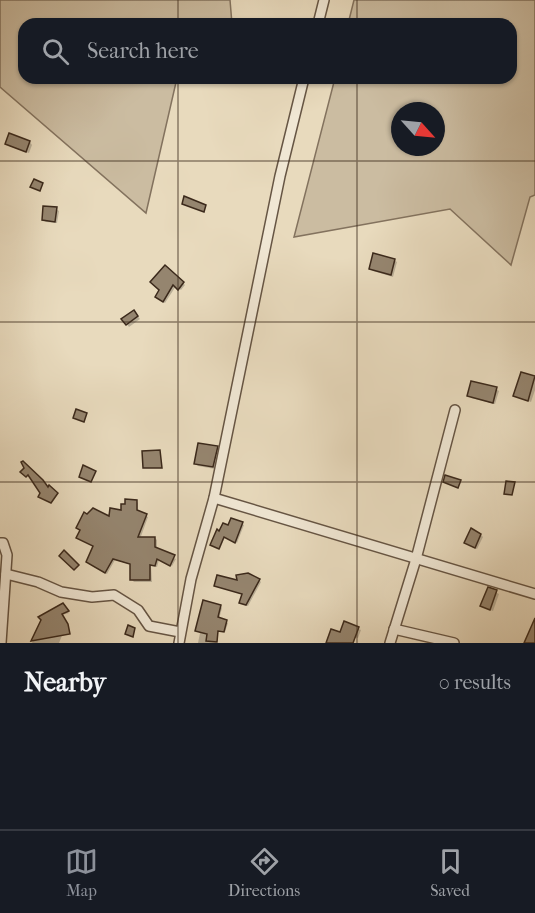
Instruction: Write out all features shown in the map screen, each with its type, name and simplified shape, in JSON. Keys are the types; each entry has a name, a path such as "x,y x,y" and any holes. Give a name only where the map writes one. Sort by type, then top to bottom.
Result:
{"street":[{"path":"320,18 324,0"},
{"path":"178,643 191,579 214,498 279,176 302,84"},
{"path":"390,643 416,560 455,410"},
{"path":"214,498 535,594"},
{"path":"0,543 3,543 7,555 1,643"},
{"path":"6,574 38,582 61,592 92,597 114,595 138,610 149,626 180,632"},
{"path":"394,629 454,643"}],"shaded area":[{"path":"0,0 230,0 232,18 18,18 18,84 176,84 146,213 0,87"},
{"path":"354,0 535,0 535,195 530,197 511,265 450,209 294,237 333,84 517,84 517,18 350,18"}],"building":[{"path":"9,133 30,141 26,152 5,144"},
{"path":"34,179 43,183 40,191 30,187"},
{"path":"184,196 206,205 204,212 182,204"},
{"path":"43,206 57,207 55,222 42,220"},
{"path":"373,253 395,259 391,275 369,269"},
{"path":"165,265 184,282 178,290 173,285 163,302 155,297 159,290 150,282"},
{"path":"134,310 138,316 126,325 121,319"},
{"path":"521,372 535,376 528,401 513,396"},
{"path":"471,381 497,387 493,403 467,396"},
{"path":"76,409 87,413 84,422 73,418"},
{"path":"198,443 218,446 213,467 194,464"},
{"path":"160,450 162,468 143,468 142,451"},
{"path":"23,461 48,487 49,485 58,493 51,503 38,497 40,493 28,475 26,477 20,472 24,468 21,462"},
{"path":"83,465 96,471 91,482 79,477"},
{"path":"445,475 461,480 458,488 443,482"},
{"path":"506,481 515,482 512,495 504,494"},
{"path":"125,499 137,500 137,510 147,514 138,537 155,537 155,547 175,555 170,566 157,559 155,566 150,565 150,580 130,580 130,564 113,559 105,573 86,562 93,546 76,538 80,530 76,528 84,512 87,514 93,508 109,516 110,508 121,510 121,504 125,504"},
{"path":"231,518 243,522 235,543 224,537 219,549 210,545 217,529 219,531 223,523 228,525"},
{"path":"471,528 481,534 475,548 464,543"},
{"path":"64,550 79,565 74,570 59,556"},
{"path":"248,573 260,579 246,605 239,603 242,594 214,586 217,575 237,580 236,575"},
{"path":"488,587 497,590 490,610 480,606"},
{"path":"203,600 221,605 218,617 227,620 224,632 218,631 217,642 206,641 207,634 195,631"},
{"path":"63,603 69,611 62,614 68,624 70,634 31,641 41,620 38,617"},
{"path":"535,618 535,643 524,643"},
{"path":"344,621 359,627 353,643 326,643 331,629 340,632"},
{"path":"128,625 135,628 133,637 125,634"}]}
